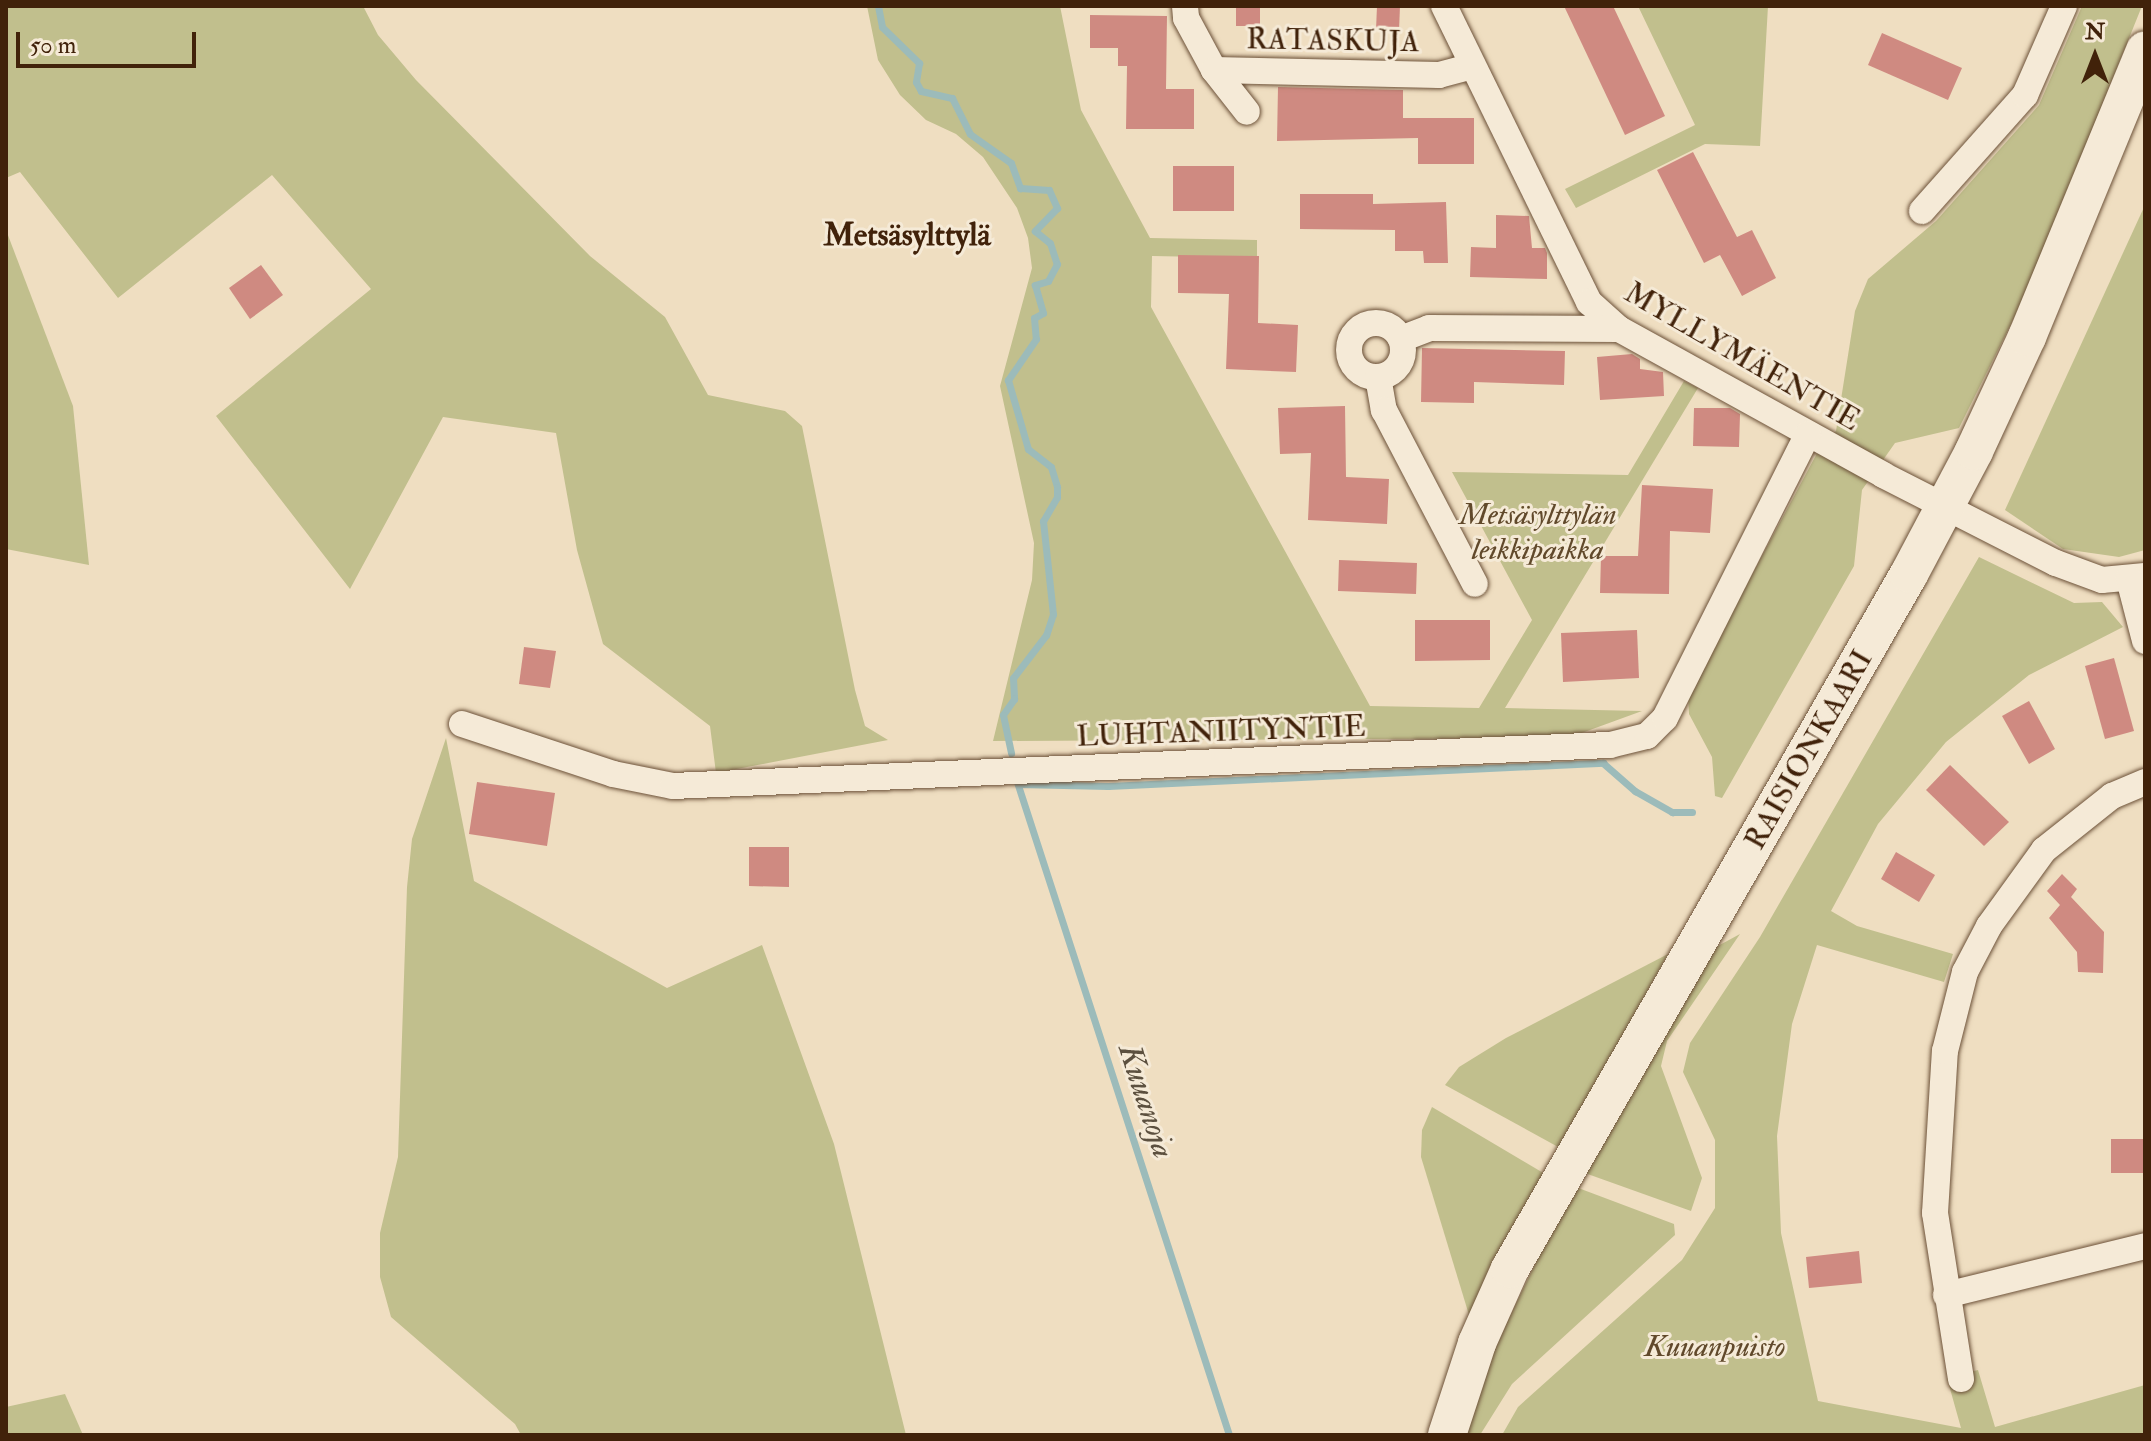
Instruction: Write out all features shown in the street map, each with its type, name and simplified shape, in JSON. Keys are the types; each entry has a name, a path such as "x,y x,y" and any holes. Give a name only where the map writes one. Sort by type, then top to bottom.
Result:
{"main road":[{"name":"RAISIONKAARI","path":"1447,1435 1477,1343 1510,1269 1945,506 2027,337 2145,50"}],"street":[{"name":"RATASKUJA","path":"1185,6 1186,18 1214,70 1439,75 1473,66"},
{"name":"MYLLYMÄENTIE","path":"1444,6 1589,302 1619,329 1808,434 2078,573 2137,577"},
{"path":"1922,211 2025,95 2064,6"},
{"path":"1214,70 1247,112"},
{"path":"1382,323 1401,339 1399,364 1378,377 1362,373 1351,361 1352,336 1365,325 1382,323"},
{"path":"1401,339 1429,328 1619,329"},
{"path":"1378,377 1384,410 1475,584"},
{"name":"LUHTANIITYNTIE","path":"462,724 613,774 673,786 1610,745 1647,736 1665,718 1808,434"},
{"path":"2137,577 2145,641"},
{"path":"1961,1379 1935,1213 1945,1051 1965,972 1989,926 2044,850 2112,796 2145,782"},
{"path":"1946,1295 2145,1246"}],"green space":[{"path":"6,6 363,6 378,35 416,80 590,256 665,317 708,395 785,411 802,426 855,690 865,726 888,740 716,773 710,726 603,644 577,550 556,433 443,417 350,589 216,416 371,289 272,175 118,298 20,172 6,178"},
{"name":"Metsäsylttylän leikkipaikka","path":"867,6 1060,6 1081,110 1150,238 1257,240 1257,258 1152,256 1151,307 1370,706 1479,708 1532,620 1452,472 1628,475 1684,381 1698,388 1505,708 1642,711 1568,738 993,741 1032,580 1034,543 1000,386 1032,268 1028,238 1017,208 983,157 956,134 926,120 900,95 878,60"},
{"path":"1638,6 1768,6 1760,146 1705,144 1576,208 1565,189 1695,125"},
{"path":"2082,6 2142,6 2025,296 1959,428 1895,443 1862,490 1854,566 1722,798 1715,796 1712,757 1689,714 1688,694 1822,444 1836,431 1855,311 1868,279 1936,221 2039,105"},
{"path":"2145,205 2145,550 2119,557 2063,549 2005,510"},
{"path":"6,230 73,406 89,565 6,549"},
{"name":"Kuuanpuisto","path":"1979,557 2074,603 2102,602 2123,627 2029,675 1946,742 1878,824 1831,911 1857,926 1953,954 1944,982 1817,945 1792,1024 1777,1136 1781,1233 1818,1401 1961,1428 1947,1378 1978,1370 1995,1427 2145,1385 2145,1435 1502,1435 1518,1407 1682,1260 1715,1208 1715,1140 1683,1072 1690,1043 1760,937"},
{"path":"446,738 474,881 667,988 762,945 834,1144 906,1435 521,1435 515,1424 391,1317 380,1277 380,1233 398,1157 407,887 412,839"},
{"path":"1740,934 1667,1041 1661,1066 1702,1178 1691,1211 1582,1172 1716,947"},
{"path":"1668,954 1560,1148 1445,1085 1459,1067 1506,1038"},
{"path":"1432,1107 1545,1174 1469,1315 1421,1157 1422,1130"},
{"path":"1573,1186 1674,1224 1675,1235 1512,1384 1480,1435 1462,1435 1479,1380"},
{"path":"65,1394 83,1435 6,1435 6,1407"}],"building":[{"path":"1236,6 1260,6 1260,26 1236,26"},
{"path":"1377,6 1400,6 1399,31 1376,30"},
{"path":"1564,6 1613,6 1665,116 1625,135"},
{"path":"1090,15 1167,16 1166,89 1194,89 1194,129 1126,129 1127,66 1118,66 1118,48 1090,48"},
{"path":"1882,33 1962,68 1948,100 1868,65"},
{"path":"1278,87 1403,90 1403,118 1474,118 1474,164 1418,164 1418,138 1277,141"},
{"path":"1693,152 1737,237 1752,230 1776,278 1742,296 1720,255 1704,263 1657,170"},
{"path":"1173,166 1234,166 1234,211 1173,211"},
{"path":"1300,194 1373,194 1373,204 1446,202 1448,263 1424,263 1423,251 1395,251 1395,230 1300,229"},
{"path":"1496,215 1529,216 1532,248 1545,248 1547,253 1547,279 1470,277 1471,247 1496,248"},
{"path":"1178,255 1259,256 1258,323 1298,325 1296,372 1226,369 1229,294 1178,293"},
{"path":"261,265 283,295 250,319 229,288"},
{"path":"1422,348 1565,351 1564,385 1474,382 1474,403 1421,402"},
{"path":"1632,354 1640,359 1640,369 1663,372 1664,396 1600,400 1597,357"},
{"path":"1345,406 1346,477 1389,479 1387,524 1308,520 1311,453 1280,454 1278,408"},
{"path":"1694,408 1730,408 1740,414 1739,447 1693,446"},
{"path":"1642,485 1713,489 1710,533 1670,531 1669,594 1600,593 1601,556 1638,556"},
{"path":"1339,560 1417,563 1416,594 1338,591"},
{"path":"1415,620 1490,620 1490,660 1415,661"},
{"path":"1637,630 1639,678 1563,682 1561,633"},
{"path":"524,647 556,651 550,688 519,684"},
{"path":"2114,658 2134,731 2105,739 2085,666"},
{"path":"2029,701 2055,749 2029,764 2002,716"},
{"path":"1950,765 2009,822 1984,846 1926,790"},
{"path":"477,782 555,793 547,846 469,834"},
{"path":"749,847 789,847 789,887 749,886"},
{"path":"1896,852 1935,875 1919,902 1881,879"},
{"path":"2062,874 2077,889 2071,897 2104,932 2103,973 2078,972 2077,952 2049,918 2060,905 2047,891"},
{"path":"2111,1139 2145,1139 2145,1173 2111,1173"},
{"path":"1859,1251 1862,1283 1809,1288 1806,1257"}],"waterway":[{"name":"Kuuanoja","path":"878,6 882,27 919,63 916,82 921,91 952,98 970,134 1011,163 1020,188 1049,190 1057,208 1035,231 1050,243 1057,264 1048,281 1035,285 1043,313 1034,318 1036,339 1008,380 1028,449 1051,467 1057,487 1057,497 1043,521 1053,614 1046,635 1013,678 1014,699 1003,715 1011,753"},
{"path":"1018,784 1108,786 1603,763 1635,791 1672,812 1692,812"},
{"name":"Kuuanoja","path":"1017,782 1229,1435"}],"district":[{"name":"Metsäsylttylä","path":"907,235"}]}
